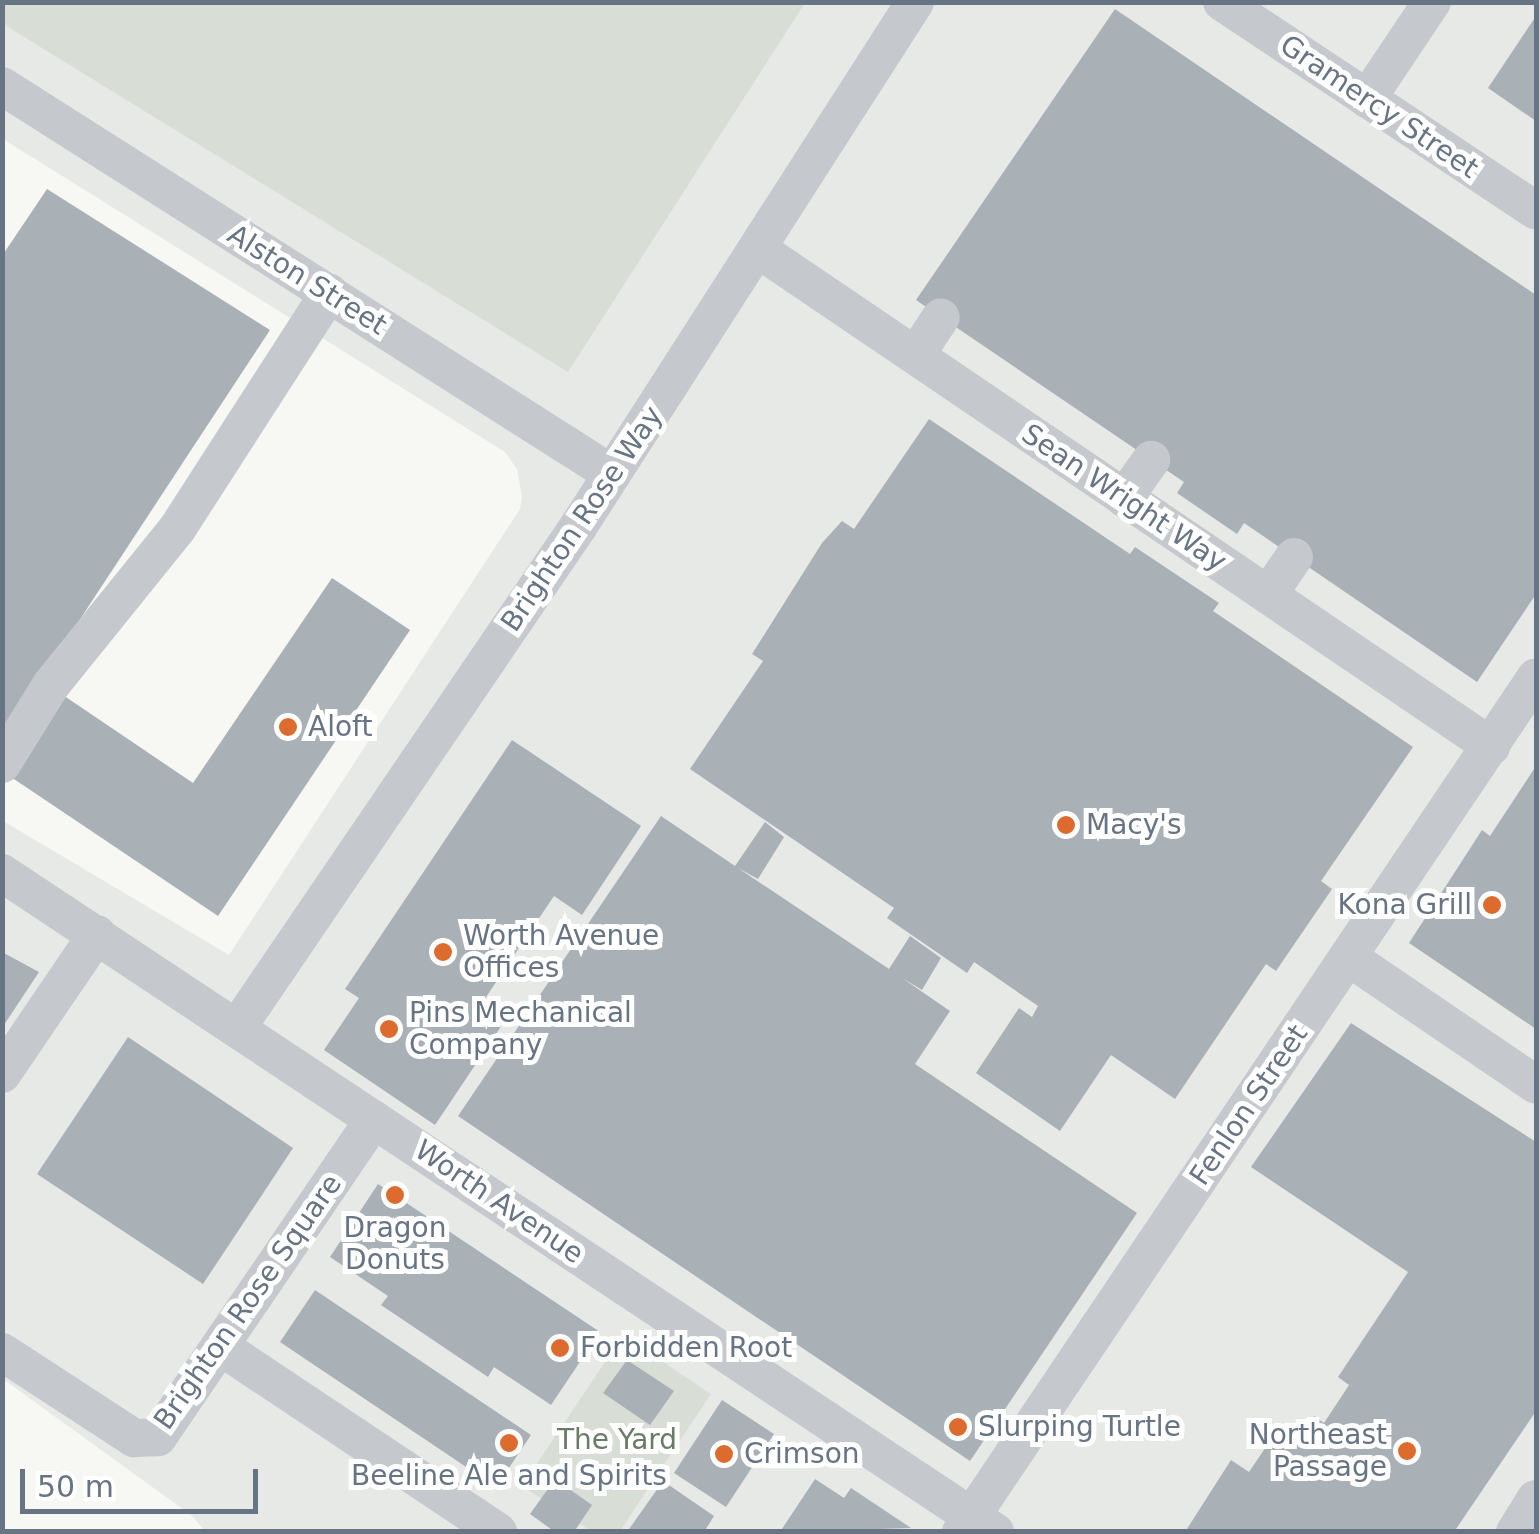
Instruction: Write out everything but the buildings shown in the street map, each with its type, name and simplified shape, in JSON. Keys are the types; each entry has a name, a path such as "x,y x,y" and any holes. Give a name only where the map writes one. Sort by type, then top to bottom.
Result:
{"street":[{"name":"Brighton Rose Way","path":"237,1028 612,474 915,2"},
{"name":"Gramercy Street","path":"1222,2 1536,211"},
{"path":"1368,99 1432,2"},
{"name":"Alston Street","path":"5,92 612,474"},
{"name":"Sean Wright Way","path":"758,250 1491,746"},
{"path":"2,764 51,685 177,529 328,293"},
{"path":"916,354 941,317"},
{"path":"1124,498 1151,460"},
{"path":"1268,595 1294,557"},
{"name":"Fenlon Street","path":"976,1526 1348,957 1536,678"},
{"name":"Worth Avenue","path":"2,873 976,1526"},
{"path":"2,1074 96,934"},
{"path":"1348,957 1536,1085"},
{"name":"Brighton Rose Square","path":"5,1360 134,1438 158,1437 374,1119"},
{"path":"221,1347 498,1532"},
{"path":"1515,1532 1536,1500"}],"shaded area":[{"path":"3,3 1536,3 1536,1531 205,1531 191,1515 3,1379 3,821 229,955 520,509 522,496 517,469 505,452 3,139"}],"green space":[{"path":"2,3 805,3 568,372 3,24"},
{"name":"The Yard","path":"623,1335 711,1394 620,1531 591,1531 522,1486"}],"place":[{"name":"Aloft","path":"288,727"},
{"name":"Macy's","path":"1066,825"},
{"name":"Kona Grill","path":"1492,905"},
{"name":"Worth Avenue Offices","path":"443,952"},
{"name":"Pins Mechanical Company","path":"389,1029"},
{"name":"Dragon Donuts","path":"395,1195"},
{"name":"Forbidden Root","path":"560,1348"},
{"name":"Slurping Turtle","path":"958,1427"},
{"name":"Beeline Ale and Spirits","path":"509,1443"},
{"name":"Northeast Passage","path":"1407,1451"},
{"name":"Crimson","path":"724,1454"}]}
